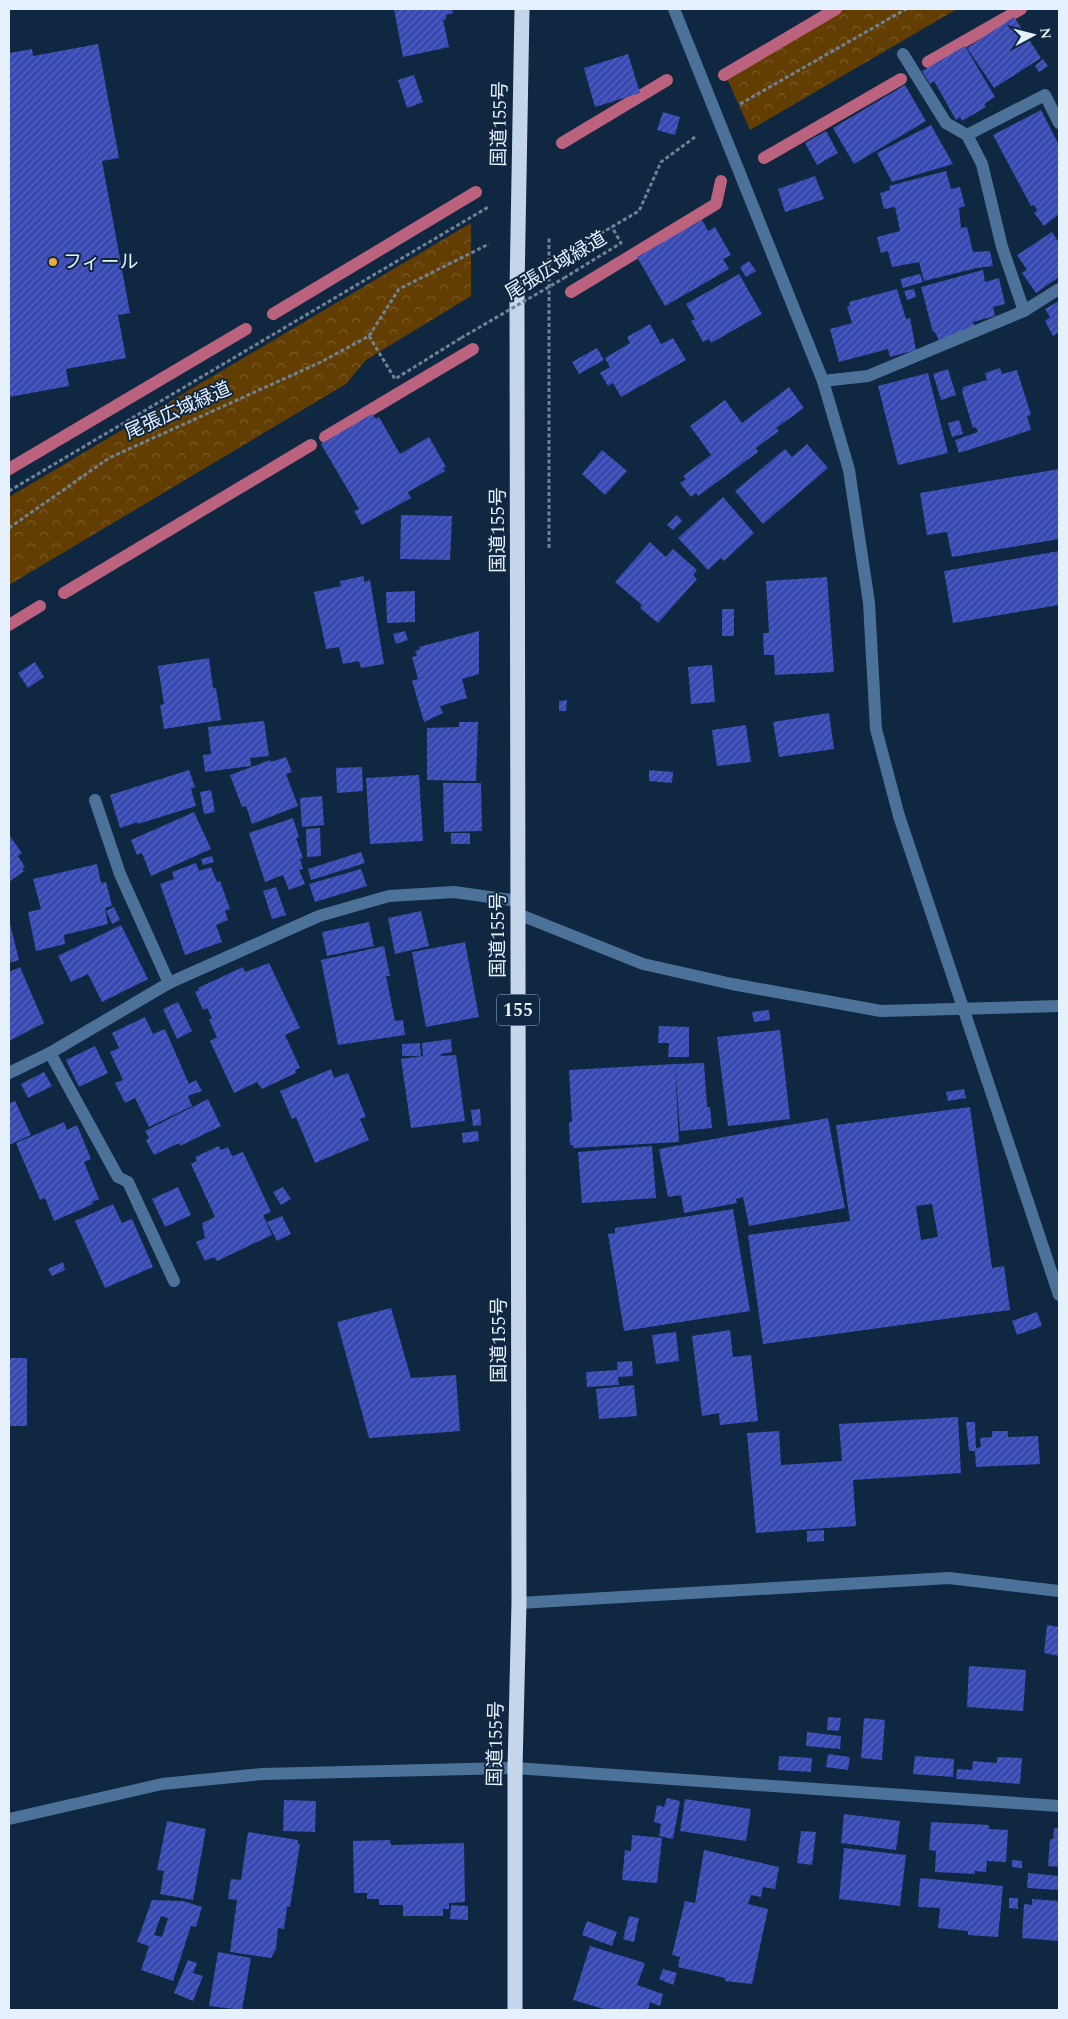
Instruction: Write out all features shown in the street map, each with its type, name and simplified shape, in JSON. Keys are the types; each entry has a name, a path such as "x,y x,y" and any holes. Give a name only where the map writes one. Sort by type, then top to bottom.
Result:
{"highway":[{"name":"国道155号","path":"515,2010 515,1768 519,1603 518,290 522,9"}],"street":[{"path":"674,9 823,381 850,470 868,603 876,729 899,816 1059,1295"},
{"path":"903,54 946,123 967,135 982,164 1002,247 1024,311"},
{"path":"967,135 1045,95 1059,123"},
{"path":"823,381 868,376 1024,311 1059,289"},
{"path":"95,800 120,874 169,983"},
{"path":"9,1073 50,1053 169,983 318,916 389,896 454,892 518,907 643,964 732,984 881,1011 1059,1006"},
{"path":"50,1053 118,1177 128,1182 174,1282"},
{"path":"519,1603 950,1578 1059,1591"},
{"path":"9,1819 162,1784 262,1774 515,1768 1059,1806"}],"path":[{"path":"9,491 490,206"},
{"name":"尾張広域緑道","path":"369,336 395,379 620,242 612,227"},
{"name":"尾張広域緑道","path":"9,528 109,458 321,362 369,336 399,289 489,244"}],"green space":[{"path":"841,9 957,9 750,130 727,78"},
{"path":"471,223 471,296 366,360 346,384 9,585 9,497"}],"building":[{"path":"394,9 452,9 453,13 446,15 446,19 443,20 449,47 403,57"},
{"path":"1014,17 1041,58 994,88 967,48"},
{"name":"フィール","path":"98,44 119,158 102,161 130,313 118,315 126,358 66,369 69,386 9,397 9,53 32,49 33,56"},
{"path":"965,46 995,97 984,104 986,107 962,121 960,117 956,120 934,81 930,84 922,71"},
{"path":"628,54 640,93 595,107 584,68"},
{"path":"1043,59 1048,66 1039,72 1035,66"},
{"path":"414,75 423,102 407,108 398,80"},
{"path":"905,85 926,121 854,164 833,128"},
{"path":"1041,110 1059,145 1059,214 1044,226 1034,213 1037,210 1034,205 1031,206 993,135"},
{"path":"663,112 680,117 675,135 657,130"},
{"path":"931,125 953,164 892,182 877,153"},
{"path":"826,131 838,153 817,165 805,143"},
{"path":"946,171 951,189 960,187 965,206 959,208 961,228 967,227 973,252 990,251 993,266 924,281 919,262 892,267 888,251 881,253 877,237 900,231 895,207 884,209 880,193 890,190 889,186"},
{"path":"815,176 824,199 785,212 778,189"},
{"path":"702,220 708,231 715,227 731,255 723,259 729,269 665,306 637,257"},
{"path":"1052,232 1059,243 1059,277 1036,293 1022,273 1027,270 1017,255"},
{"path":"749,261 756,271 746,277 740,267"},
{"path":"983,270 985,282 999,278 1005,304 993,307 995,316 973,322 974,326 939,341 935,332 933,332 921,287"},
{"path":"739,274 762,314 711,343 709,339 703,342 691,321 695,319 686,304"},
{"path":"920,274 923,282 903,288 900,279"},
{"path":"897,289 906,319 910,318 916,350 890,357 888,349 839,362 830,329 852,323 847,307 850,306 849,302"},
{"path":"914,289 916,297 907,300 904,291"},
{"path":"1059,301 1059,332 1053,336 1045,321 1050,317 1045,309"},
{"path":"650,324 661,344 673,338 686,360 621,397 613,383 608,386 600,373 610,367 605,358 630,343 627,337"},
{"path":"597,348 604,360 579,374 572,362"},
{"path":"1000,368 1002,374 1017,370 1031,415 1027,416 1031,430 959,453 955,440 978,432 976,427 973,428 962,392 963,387 987,380 985,373"},
{"path":"948,369 956,395 941,400 933,374"},
{"path":"928,373 948,453 898,465 878,386"},
{"path":"789,387 804,408 776,428 779,431 756,448 758,452 698,496 696,493 691,497 680,483 686,479 683,476 711,455 690,426 725,400 742,423"},
{"path":"372,414 376,419 379,417 400,454 429,437 446,467 443,468 445,471 408,492 411,498 362,525 354,511 359,509 321,444"},
{"path":"959,420 963,434 952,437 948,423"},
{"path":"807,444 828,468 763,524 735,491 785,449 792,457"},
{"path":"602,450 627,471 605,495 582,474"},
{"path":"1059,469 1059,539 952,557 947,532 927,535 920,493"},
{"path":"723,497 754,533 724,561 721,558 708,570 678,538"},
{"path":"401,515 452,516 450,560 400,559"},
{"path":"677,515 682,521 673,530 667,525"},
{"path":"650,542 666,557 673,549 697,570 693,575 697,579 658,623 640,608 642,605 615,582"},
{"path":"1059,551 1059,605 953,623 944,571"},
{"path":"364,576 364,582 370,580 384,664 361,668 359,661 343,664 339,647 326,649 314,592 341,586 340,581"},
{"path":"827,577 834,672 775,675 774,655 764,655 763,633 769,633 766,581"},
{"path":"415,591 415,622 387,623 386,592"},
{"path":"722,609 734,609 734,636 722,636"},
{"path":"405,631 408,640 396,644 393,634"},
{"path":"479,631 479,674 462,679 467,698 440,706 443,713 424,722 412,681 418,679 412,657 417,656 415,651 420,649 419,647"},
{"path":"209,658 213,688 216,688 221,720 164,729 160,705 164,704 158,666"},
{"path":"35,662 44,677 28,688 18,673"},
{"path":"712,665 715,702 691,704 688,667"},
{"path":"567,700 566,711 559,711 559,701"},
{"path":"829,713 834,749 779,757 773,722"},
{"path":"264,721 269,756 250,758 251,766 205,772 203,755 211,754 208,727"},
{"path":"459,722 478,722 476,781 427,780 427,728 459,727"},
{"path":"746,725 751,762 717,766 712,730"},
{"path":"286,757 292,772 286,774 298,806 252,824 246,806 242,807 230,775 270,760 271,762"},
{"path":"362,767 363,791 337,793 336,768"},
{"path":"189,770 195,787 191,789 196,806 120,828 110,795"},
{"path":"649,770 673,772 672,783 649,781"},
{"path":"419,775 423,841 370,844 366,778"},
{"path":"443,783 481,783 482,831 444,832"},
{"path":"211,790 215,812 204,814 200,792"},
{"path":"322,796 324,825 302,827 300,798"},
{"path":"194,812 211,849 151,876 142,853 137,855 131,840"},
{"path":"293,818 299,837 296,838 303,858 300,859 303,869 299,870 305,884 289,890 283,875 265,882 249,833"},
{"path":"320,828 321,856 307,857 306,829"},
{"path":"451,833 470,833 470,844 451,844"},
{"path":"9,835 22,853 18,856 25,867 22,869 24,871 9,882"},
{"path":"361,852 365,863 311,880 308,869"},
{"path":"212,856 214,862 203,865 201,859"},
{"path":"196,863 199,871 211,867 217,882 220,881 230,909 225,911 228,920 216,925 222,942 185,955 160,884 174,879 172,872"},
{"path":"97,864 101,883 106,882 112,906 105,908 108,924 64,935 65,944 36,951 28,912 41,909 33,879"},
{"path":"361,869 367,886 315,902 309,884"},
{"path":"276,887 286,915 272,919 263,891"},
{"path":"114,907 120,920 112,924 106,911"},
{"path":"421,911 429,946 395,954 388,918"},
{"path":"9,920 19,960 9,963"},
{"path":"369,922 374,946 327,956 322,932"},
{"path":"121,925 148,979 102,1002 88,974 71,982 58,956"},
{"path":"465,942 479,1017 426,1027 412,952"},
{"path":"384,946 390,976 386,976 395,1021 403,1020 405,1035 338,1045 321,960"},
{"path":"269,963 300,1028 285,1035 300,1068 295,1070 296,1073 262,1089 257,1082 234,1093 210,1041 217,1037 209,1020 212,1018 207,1008 203,1010 195,992 199,990 198,988 243,967 245,972"},
{"path":"20,967 44,1023 9,1041 9,972"},
{"path":"178,1002 192,1031 177,1039 163,1009"},
{"path":"769,1010 770,1020 754,1022 752,1012"},
{"path":"145,1017 153,1034 165,1029 189,1084 196,1080 202,1091 188,1096 192,1106 149,1127 135,1098 125,1103 115,1083 123,1080 110,1052 119,1048 112,1033"},
{"path":"659,1026 689,1027 689,1057 668,1057 669,1043 658,1043"},
{"path":"780,1030 790,1119 728,1126 717,1037"},
{"path":"451,1039 452,1052 441,1054 441,1056 456,1055 465,1121 411,1128 401,1059 423,1056 422,1043"},
{"path":"420,1043 421,1056 402,1056 402,1044"},
{"path":"95,1046 108,1073 79,1087 66,1060"},
{"path":"704,1063 707,1107 710,1107 712,1128 680,1131 675,1064"},
{"path":"675,1064 679,1142 573,1148 573,1145 570,1145 569,1122 572,1122 569,1070"},
{"path":"331,1069 334,1078 348,1073 366,1117 360,1119 369,1140 315,1163 296,1117 292,1119 280,1091"},
{"path":"44,1072 52,1086 28,1098 21,1084"},
{"path":"964,1089 966,1098 948,1101 946,1092"},
{"path":"208,1099 221,1126 180,1146 179,1143 154,1155 146,1140 149,1138 145,1131"},
{"path":"15,1101 31,1135 9,1145 9,1103"},
{"path":"970,1107 992,1268 1004,1266 1010,1310 763,1344 748,1235 850,1221 836,1125","holes":["932,1204 938,1237 921,1240 916,1206"]},
{"path":"480,1109 481,1125 473,1126 471,1110"},
{"path":"828,1118 845,1208 749,1226 743,1197 736,1199 737,1203 684,1213 681,1195 668,1197 659,1149"},
{"path":"64,1122 67,1130 77,1125 91,1159 84,1162 99,1199 92,1202 93,1204 54,1221 45,1198 40,1200 16,1143"},
{"path":"478,1131 479,1141 463,1143 462,1133"},
{"path":"219,1146 221,1150 228,1147 232,1156 243,1152 271,1212 263,1215 272,1235 217,1261 214,1257 205,1261 196,1242 205,1238 202,1223 215,1217 191,1164 197,1161 195,1157"},
{"path":"652,1146 656,1198 582,1203 578,1152"},
{"path":"178,1187 191,1215 165,1227 152,1199"},
{"path":"283,1187 291,1199 281,1205 273,1192"},
{"path":"113,1204 122,1223 132,1219 153,1267 105,1288 75,1221"},
{"path":"733,1209 750,1311 624,1331 608,1234 615,1233 615,1228"},
{"path":"282,1216 291,1234 277,1241 267,1222"},
{"path":"63,1262 65,1270 52,1276 48,1269"},
{"path":"391,1308 411,1378 456,1375 460,1431 369,1438 337,1322"},
{"path":"1037,1312 1042,1326 1017,1335 1012,1321"},
{"path":"730,1330 733,1357 751,1355 758,1421 720,1425 719,1413 702,1416 692,1336"},
{"path":"676,1332 679,1361 656,1364 652,1335"},
{"path":"9,1358 27,1358 27,1426 9,1426"},
{"path":"632,1361 633,1376 618,1377 617,1362"},
{"path":"617,1370 619,1385 587,1387 586,1372"},
{"path":"634,1385 637,1416 599,1419 596,1389"},
{"path":"958,1417 961,1473 853,1480 856,1526 756,1533 747,1433 779,1431 781,1465 842,1461 839,1424"},
{"path":"966,1422 975,1422 976,1448 981,1447 980,1438 992,1437 992,1431 1008,1431 1008,1437 1038,1436 1040,1464 976,1467 975,1451 969,1451"},
{"path":"824,1530 824,1541 807,1542 807,1531"},
{"path":"1047,1625 1059,1627 1059,1656 1044,1653"},
{"path":"969,1666 1026,1670 1023,1711 967,1707"},
{"path":"828,1717 841,1718 839,1731 827,1730"},
{"path":"864,1718 885,1720 882,1760 861,1758"},
{"path":"807,1732 841,1736 840,1749 806,1746"},
{"path":"828,1754 850,1757 848,1770 826,1767"},
{"path":"779,1756 812,1758 811,1772 778,1770"},
{"path":"915,1756 954,1759 953,1777 913,1774"},
{"path":"997,1757 1022,1758 1020,1784 956,1779 957,1769 972,1770 973,1761 997,1763"},
{"path":"667,1798 680,1801 673,1839 659,1836 661,1824 654,1822 657,1805 664,1807"},
{"path":"685,1799 751,1809 746,1841 680,1831"},
{"path":"284,1800 316,1801 315,1832 283,1831"},
{"path":"844,1814 900,1821 896,1850 841,1843"},
{"path":"167,1821 206,1829 193,1900 160,1894 164,1871 157,1870"},
{"path":"931,1822 989,1825 989,1829 1008,1830 1006,1862 987,1861 986,1872 975,1871 975,1874 935,1872 936,1851 929,1850"},
{"path":"1054,1828 1059,1828 1059,1867 1048,1866 1050,1839 1053,1839"},
{"path":"801,1831 816,1832 812,1865 797,1863"},
{"path":"248,1832 298,1840 298,1844 300,1844 290,1907 287,1907 284,1929 278,1928 276,1949 271,1958 230,1952 237,1900 228,1899 231,1879 241,1880"},
{"path":"632,1835 662,1838 657,1883 622,1880 625,1850 631,1851"},
{"path":"390,1840 391,1845 464,1843 465,1902 449,1903 449,1909 443,1909 443,1916 403,1916 403,1905 379,1905 379,1899 367,1899 367,1893 354,1893 353,1841"},
{"path":"844,1848 906,1855 900,1906 839,1899"},
{"path":"704,1850 779,1867 775,1889 763,1887 761,1897 751,1895 748,1904 768,1909 752,1984 725,1981 725,1978 678,1967 680,1957 672,1955 685,1901 695,1903"},
{"path":"1012,1860 1022,1861 1022,1868 1012,1867"},
{"path":"1028,1873 1059,1876 1059,1890 1027,1888"},
{"path":"920,1878 1003,1886 998,1937 968,1935 968,1931 938,1928 940,1908 918,1907"},
{"path":"1009,1898 1018,1898 1018,1909 1009,1908"},
{"path":"1032,1899 1059,1901 1059,1941 1022,1938 1024,1904 1032,1905"},
{"path":"152,1900 183,1901 202,1907 196,1927 191,1926 173,1981 141,1970 149,1946 137,1942","holes":["161,1916 168,1918 162,1937 154,1935"]},
{"path":"451,1905 468,1906 468,1920 450,1919"},
{"path":"629,1916 639,1918 634,1942 623,1939"},
{"path":"587,1921 617,1932 612,1946 582,1935"},
{"path":"590,1946 645,1963 637,1985 663,1994 660,2006 650,2002 648,2010 607,2010 573,2000"},
{"path":"218,1952 251,1958 242,2010 209,2006"},
{"path":"188,1960 197,1963 193,1973 203,1976 193,2001 174,1993"},
{"path":"663,1969 677,1973 673,1985 659,1979"}],"waterway":[{"path":"724,75 836,9"},
{"path":"928,62 1021,9"},
{"path":"764,158 901,79"},
{"path":"562,143 667,80"},
{"path":"571,292 716,204 721,181"},
{"path":"273,314 476,192"},
{"path":"9,469 246,329"},
{"path":"325,437 473,349"},
{"path":"64,593 311,445"},
{"path":"9,625 40,606"}],"place":[{"name":"フィール","path":"53,262"}]}
